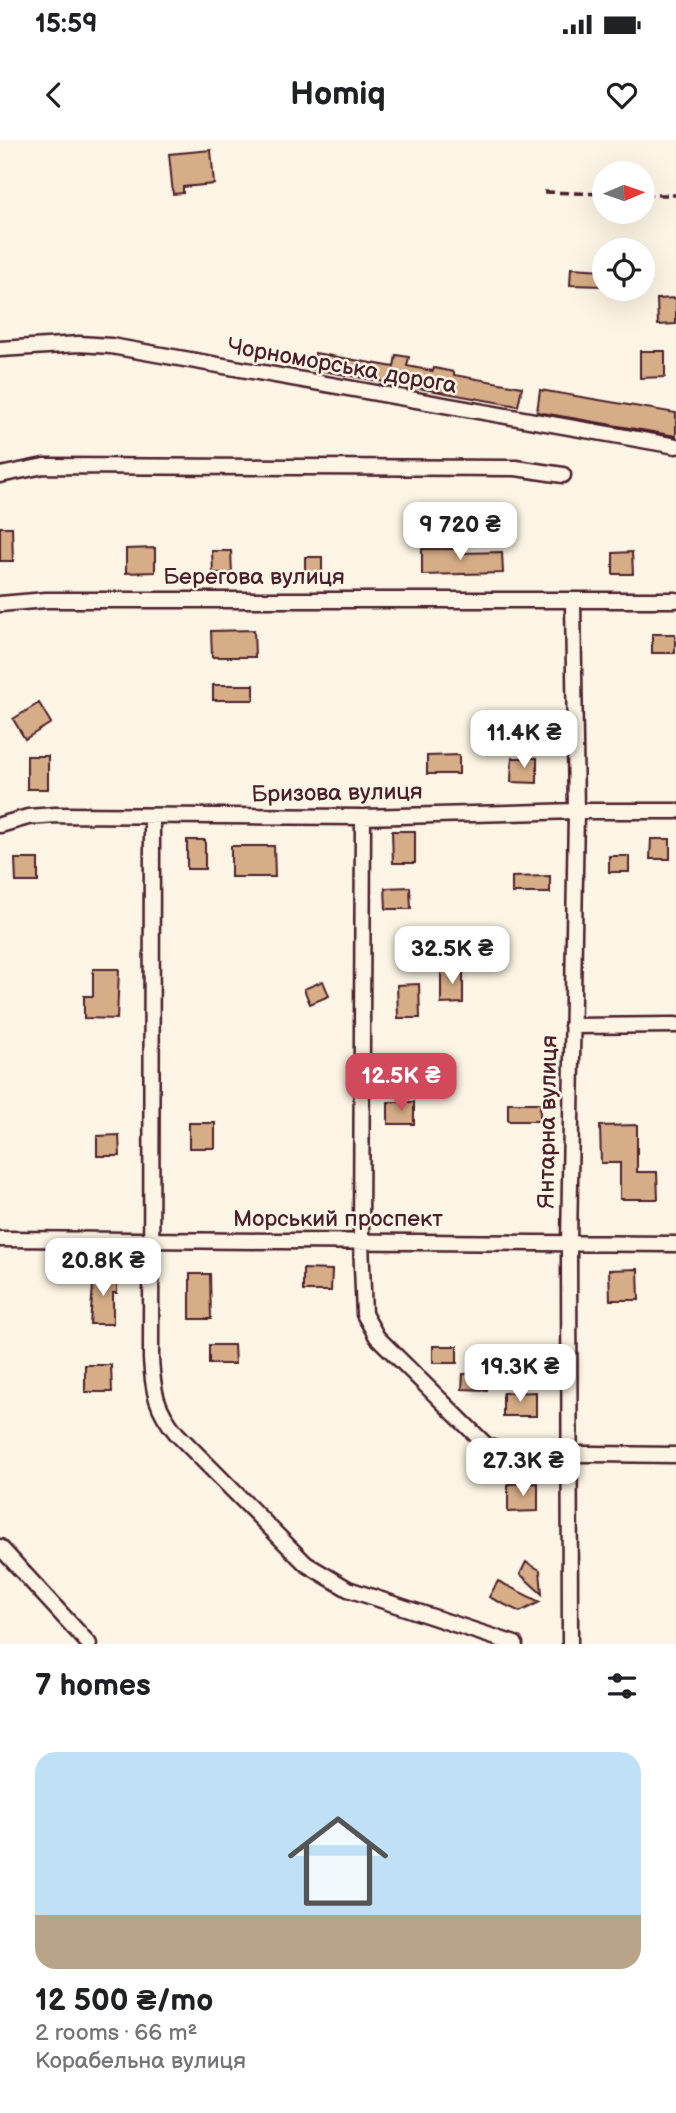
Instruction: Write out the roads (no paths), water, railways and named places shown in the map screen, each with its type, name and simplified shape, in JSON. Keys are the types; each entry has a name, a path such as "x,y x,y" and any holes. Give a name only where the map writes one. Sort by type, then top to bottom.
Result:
{"street":[{"name":"Чорноморська дорога","path":"0,349 79,344 111,346 676,446"},
{"path":"0,475 44,466 72,466 516,468 563,475"},
{"name":"Берегова вулиця","path":"0,604 46,600 676,600"},
{"name":"Янтарна вулиця","path":"570,1644 569,1244 576,811 573,601"},
{"name":"Бризова вулиця","path":"0,825 28,817 56,815 363,817 676,811"},
{"path":"152,817 151,1359 153,1390 161,1415 306,1564 325,1577 348,1590 515,1644"},
{"path":"363,817 361,1242 365,1314 377,1337 487,1447 508,1453 676,1455"},
{"path":"572,1026 676,1025"},
{"name":"Морський проспект","path":"0,1240 676,1244"},
{"path":"0,1547 89,1644"}],"railway":[{"path":"544,192 592,194"},
{"path":"655,195 676,195"}]}
